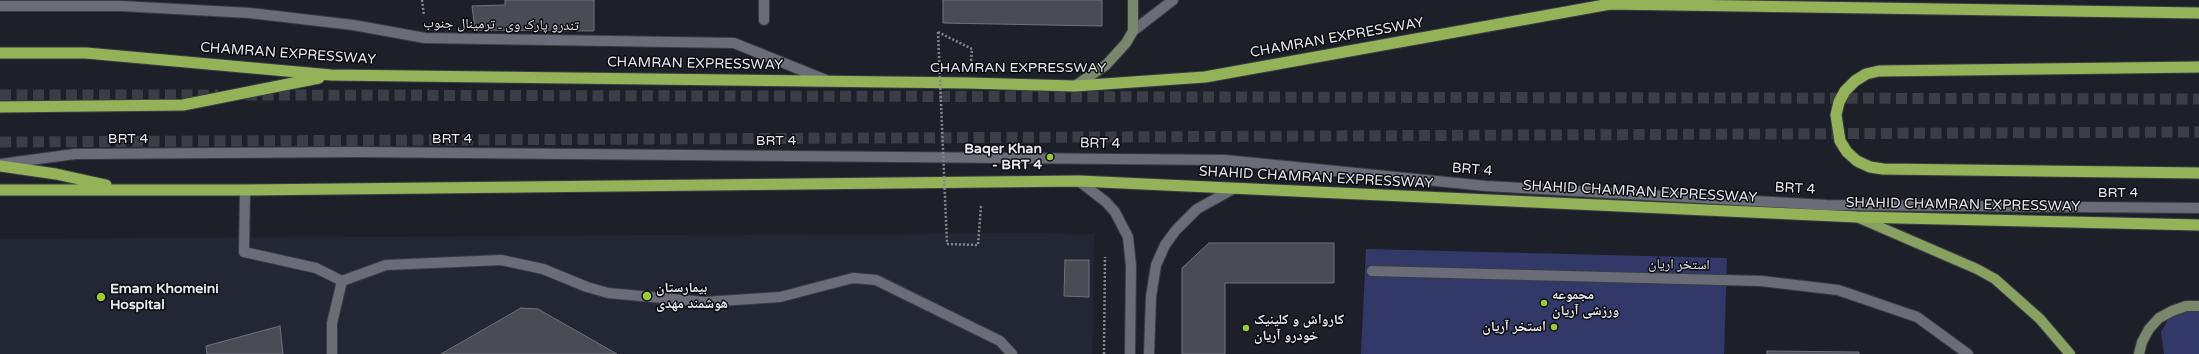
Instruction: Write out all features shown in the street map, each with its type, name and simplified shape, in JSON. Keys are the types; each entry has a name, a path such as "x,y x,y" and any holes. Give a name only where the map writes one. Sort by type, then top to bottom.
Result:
{"highway":[{"name":"CHAMRAN EXPRESSWAY","path":"0,53 86,53 331,75 828,81 1075,86 1205,77 1607,2 2199,13"},
{"path":"2199,67 1879,71 1861,78 1845,90 1839,102 1836,115 1840,141 1847,152 1870,167 1883,169 2199,173"},
{"path":"0,107 183,105 331,75"},
{"path":"0,165 56,174 128,190"},
{"path":"0,190 245,190 1079,181"},
{"name":"SHAHID CHAMRAN EXPRESSWAY","path":"1079,181 1232,190 1857,217 2199,225"}],"main road":[{"path":"1075,86 1106,65 1116,56 1133,31 1133,0"},
{"path":"1857,217 1977,269 1995,279 2040,319 2070,354"},
{"path":"2139,354 2142,342 2149,329 2159,318 2186,306 2199,306"}],"street":[{"path":"764,0 764,20"},
{"path":"1133,31 1173,0"},
{"name":"تندرو پارک وی ـ ترمینال جنوب","path":"0,6 121,6 250,13 353,25 425,38 734,43 828,81"},
{"name":"BRT 4","path":"0,165 83,154 364,152 943,156 1225,160 1486,186 1826,205 2199,208"},
{"path":"1079,181 1106,202 1115,212 1128,236 1131,266 1130,354"},
{"path":"245,190 244,252 316,268 342,281 386,265 501,260 542,269 587,287 608,293 705,302 780,297 853,278 876,280 1000,341 1012,354"},
{"path":"1149,354 1152,298 1156,265 1165,245 1176,230 1197,209 1232,190"},
{"name":"استخر اریان","path":"1372,271 1761,281 1838,290 1917,317 1968,354"},
{"path":"332,354 332,322 342,281"}],"path":[{"path":"972,49 938,32 947,244 978,244 982,183"},
{"path":"1104,354 1106,255"}],"shaded area":[{"name":"بیمارستان هوشمند مهدی","path":"1029,233 1094,234 1092,354 0,354 0,239"},
{"name":"مجموعه ورزشی آریان","path":"1366,249 1727,258 1724,354 1361,354"},
{"path":"2199,309 2199,354 2164,354 2161,332 2170,316 2184,311"}],"building":[{"path":"505,0 594,0 594,31 475,30 472,6 505,5"},
{"path":"943,0 1102,0 1102,26 943,23"},
{"path":"1209,243 1334,243 1334,283 1225,283 1225,354 1182,354 1182,268"},
{"path":"1065,260 1089,260 1089,297 1064,296"},
{"path":"521,308 538,309 617,354 441,354"},
{"path":"280,326 283,354 207,354 206,346"},
{"path":"1767,351 1859,352 1859,354 1767,354"}],"tunnel":[{"path":"0,95 218,95"},
{"path":"246,95 2199,99"},
{"path":"0,142 2199,132"}],"place":[{"name":"Baqer Khan - BRT 4","path":"1050,157"},
{"name":"بیمارستان هوشمند مهدی","path":"647,296"},
{"name":"Emam Khomeini Hospital","path":"101,297"},
{"name":"مجموعه ورزشی آریان","path":"1544,303"},
{"name":"استخر آریان","path":"1554,327"},
{"name":"کارواش و کلینیک خودرو آریان","path":"1246,328"}]}
